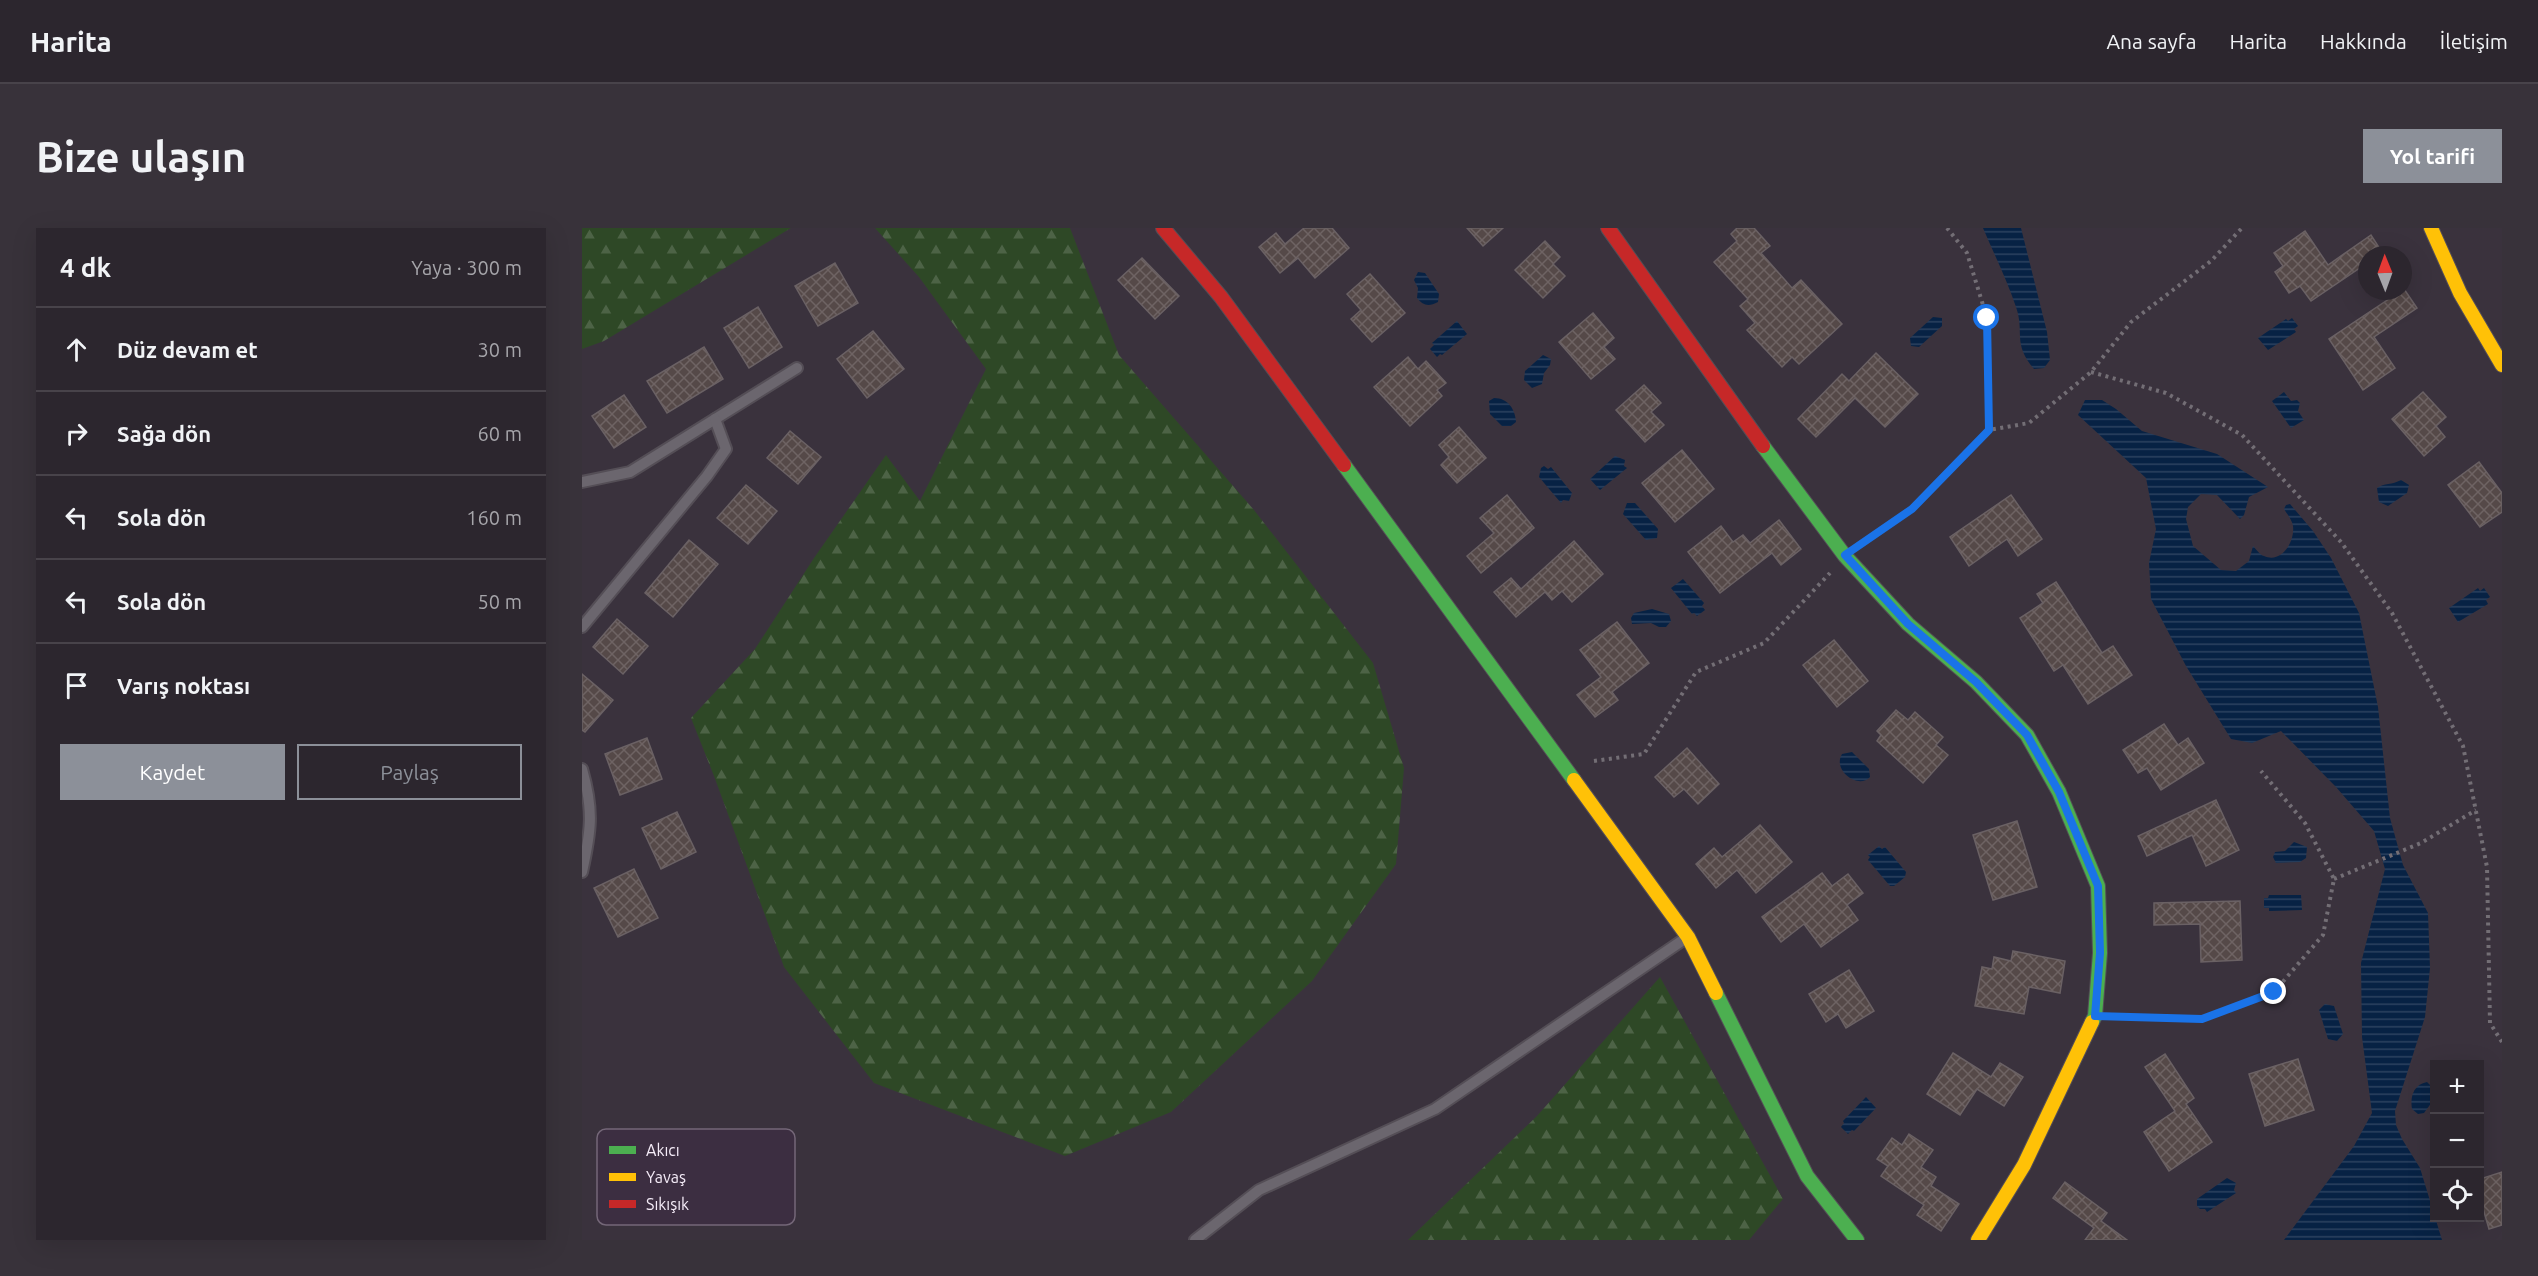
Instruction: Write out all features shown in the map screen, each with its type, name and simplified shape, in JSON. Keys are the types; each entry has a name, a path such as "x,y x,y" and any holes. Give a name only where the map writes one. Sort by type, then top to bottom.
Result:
{"street":[{"path":"1163,228 1221,297 1688,937 1807,1176 1857,1240"},
{"path":"1608,228 1724,393 1845,555 1908,624 1976,682 2027,735 2059,792 2098,886 2100,953 2095,1016 2024,1165 1978,1240"},
{"path":"2431,228 2460,293 2502,365"}],"lane":[{"path":"582,482 630,472 797,368"},
{"path":"582,627 707,476 726,449 715,419"},
{"path":"582,769 591,799 591,832 582,872"},
{"path":"1195,1240 1259,1190 1435,1109 1688,937"}],"path":[{"path":"1947,228 1967,253 1987,318 1989,430"},
{"path":"1594,761 1644,754 1696,672 1764,643 1845,555 1912,509 1989,430 2029,423 2091,372 2131,322 2211,261 2242,228"},
{"path":"2091,372 2166,393 2242,435 2341,542 2392,613 2463,746 2487,867 2490,1023 2502,1042"},
{"path":"2095,1016 2202,1019 2274,992 2323,935 2334,879 2305,823 2260,771"},
{"path":"2334,879 2421,843 2476,810"}],"green space":[{"path":"582,228 791,228 604,341 582,349"},
{"path":"875,228 1070,228 1119,355 1254,510 1373,663 1404,768 1396,864 1312,981 1171,1112 1065,1156 874,1083 784,967 691,718 755,649 814,558 886,455 920,501 986,369 919,277"},
{"path":"1660,977 1783,1199 1749,1240 1408,1240 1537,1116"}],"water":[{"path":"1983,228 2021,228 2047,332 2050,360 2044,368 2034,369 2023,352 2016,307"},
{"path":"1418,272 1425,273 1439,294 1438,302 1426,305 1417,298 1418,288 1414,280"},
{"path":"1933,317 1942,318 1942,326 1919,347 1911,346 1910,338"},
{"path":"2292,318 2298,326 2294,329 2296,332 2268,350 2258,338 2286,319 2288,321"},
{"path":"1457,321 1467,334 1437,357 1430,349 1434,345 1432,343"},
{"path":"1543,355 1551,359 1550,365 1544,373 1542,384 1532,388 1524,380 1525,371"},
{"path":"2284,392 2291,401 2297,400 2300,403 2298,411 2304,420 2291,428 2272,401"},
{"path":"1494,398 1507,402 1512,409 1516,422 1511,426 1502,426 1490,414 1489,401"},
{"path":"2085,400 2102,400 2142,431 2217,454 2268,487 2249,497 2244,515 2240,519 2217,495 2201,494 2188,507 2186,519 2193,546 2221,570 2236,571 2249,561 2253,546 2264,556 2276,557 2286,550 2292,538 2292,522 2284,509 2290,504 2313,531 2331,558 2359,613 2378,707 2390,818 2403,865 2428,913 2430,968 2425,1017 2395,1111 2396,1125 2420,1168 2430,1201 2430,1222 2436,1222 2442,1240 2284,1240 2354,1146 2372,1113 2362,1037 2361,963 2385,869 2374,831 2336,787 2281,731 2252,743 2231,739 2186,666 2151,599 2149,563 2156,529 2146,478 2078,415"},
{"path":"1615,456 1625,460 1624,466 1627,468 1600,490 1590,479"},
{"path":"1544,466 1548,469 1551,467 1572,493 1569,501 1563,500 1561,503 1539,477 1541,468"},
{"path":"2401,480 2409,485 2407,493 2388,506 2379,502 2377,488"},
{"path":"1627,503 1635,503 1658,529 1657,538 1646,540 1623,514"},
{"path":"1683,579 1704,603 1702,606 1705,610 1697,616 1692,614 1671,588"},
{"path":"2478,588 2480,591 2484,588 2490,597 2486,600 2488,604 2458,622 2449,608"},
{"path":"1652,609 1669,614 1671,621 1666,627 1659,627 1651,623 1632,624 1631,618 1634,613"},
{"path":"1852,752 1869,769 1870,777 1865,780 1853,780 1843,772 1840,766 1842,754"},
{"path":"2294,842 2307,847 2306,858 2300,862 2276,863 2273,857 2275,852 2285,851"},
{"path":"1879,846 1882,849 1885,847 1906,872 1905,877 1894,886 1890,886 1868,860 1870,857 1868,855"},
{"path":"2269,895 2301,895 2302,910 2269,911 2269,908 2264,908 2264,898 2268,898"},
{"path":"2325,1004 2334,1006 2343,1034 2337,1041 2328,1039 2319,1010"},
{"path":"2427,1082 2430,1085 2430,1105 2424,1113 2418,1114 2412,1109 2412,1096 2422,1084"},
{"path":"1866,1097 1876,1108 1854,1131 1848,1134 1841,1127 1843,1121"},
{"path":"2227,1178 2236,1183 2234,1190 2236,1193 2207,1212 2205,1209 2200,1209 2197,1206 2197,1199"}],"building":[{"path":"1304,228 1332,228 1349,248 1315,278 1298,258 1280,273 1259,247 1276,233 1285,244"},
{"path":"1467,228 1503,228 1483,246"},
{"path":"1737,228 1754,228 1770,246 1761,253 1792,288 1801,280 1842,324 1799,364 1792,357 1782,367 1747,330 1755,323 1740,306 1748,299 1714,262 1737,241 1731,234"},
{"path":"2305,231 2328,265 2371,235 2378,246 2358,246 2358,269 2311,301 2300,286 2289,293 2275,272 2283,266 2274,253"},
{"path":"1545,241 1560,257 1553,264 1565,276 1543,298 1515,270"},
{"path":"1142,258 1179,296 1155,319 1118,280"},
{"path":"835,263 858,303 818,326 795,286"},
{"path":"1370,274 1405,313 1372,342 1351,319 1361,310 1347,294"},
{"path":"2388,300 2412,300 2417,308 2374,337 2395,368 2363,390 2329,339"},
{"path":"758,307 782,347 749,368 724,328"},
{"path":"1593,313 1614,338 1604,347 1615,359 1591,379 1559,342"},
{"path":"873,331 904,369 867,398 837,359"},
{"path":"704,347 723,379 667,413 647,381"},
{"path":"1876,353 1918,394 1885,427 1855,398 1816,437 1798,419 1842,374 1849,381"},
{"path":"1408,357 1418,369 1426,361 1446,383 1437,390 1442,396 1410,426 1374,387"},
{"path":"1644,385 1661,403 1651,412 1664,425 1645,442 1616,410"},
{"path":"2423,392 2446,417 2436,426 2445,437 2424,456 2392,419"},
{"path":"624,395 646,427 614,448 592,416"},
{"path":"1459,427 1486,458 1457,483 1441,465 1449,457 1439,445"},
{"path":"790,431 821,457 798,484 767,458"},
{"path":"1682,450 1714,489 1675,522 1642,483"},
{"path":"2479,462 2502,493 2502,512 2480,527 2448,485"},
{"path":"746,485 777,511 748,544 717,518"},
{"path":"1507,495 1534,528 1481,573 1467,556 1494,533 1480,518"},
{"path":"2011,495 2042,539 2018,556 2007,539 1969,566 1950,537"},
{"path":"1779,520 1801,549 1781,565 1772,553 1720,593 1688,552 1721,526 1733,542 1743,535 1750,543"},
{"path":"689,540 718,564 673,617 645,593"},
{"path":"1574,541 1603,574 1572,602 1562,591 1552,600 1545,592 1516,617 1494,592 1511,578 1521,589"},
{"path":"2056,582 2102,653 2113,646 2132,675 2088,704 2063,665 2054,671 2020,618 2043,603 2037,594"},
{"path":"617,619 648,646 623,674 593,647"},
{"path":"1617,622 1649,663 1612,692 1618,700 1595,717 1577,695 1601,677 1580,650"},
{"path":"1834,640 1868,681 1837,707 1803,665"},
{"path":"582,674 613,700 585,732 582,730"},
{"path":"1896,710 1908,720 1915,712 1943,737 1936,745 1948,755 1923,783 1877,741 1881,735 1877,731"},
{"path":"2164,724 2178,745 2188,738 2204,763 2161,790 2147,768 2138,773 2123,750"},
{"path":"647,738 662,779 620,795 605,754"},
{"path":"1687,748 1719,784 1698,804 1684,789 1674,797 1655,777"},
{"path":"2216,800 2239,850 2206,866 2192,835 2147,856 2138,836"},
{"path":"677,812 696,852 661,869 642,828"},
{"path":"2017,821 2037,887 1993,900 1973,835"},
{"path":"1760,825 1792,862 1756,893 1737,870 1716,888 1696,864 1714,848 1722,857"},
{"path":"634,869 658,918 618,937 594,888"},
{"path":"1822,873 1832,886 1848,874 1863,893 1847,905 1858,920 1821,947 1804,924 1781,942 1762,917"},
{"path":"2240,901 2242,960 2201,962 2200,924 2154,925 2154,903"},
{"path":"2013,951 2065,961 2060,993 2029,987 2024,1014 1975,1006 1982,967 1992,969 1994,957 2011,961"},
{"path":"1849,970 1874,1011 1846,1028 1838,1014 1826,1022 1809,994"},
{"path":"1953,1053 1991,1077 2000,1063 2023,1077 2004,1106 1977,1089 1960,1115 1927,1094"},
{"path":"2165,1054 2194,1098 2186,1104 2212,1142 2169,1171 2144,1132 2175,1111 2145,1067"},
{"path":"2298,1059 2314,1110 2265,1126 2249,1074"},
{"path":"1909,1134 1933,1150 1921,1167 1936,1177 1931,1186 1959,1204 1941,1231 1917,1215 1924,1205 1881,1176 1888,1166 1877,1159 1892,1138 1902,1145"},
{"path":"2502,1172 2502,1225 2489,1229 2484,1212 2484,1178"},
{"path":"2065,1182 2107,1213 2101,1221 2127,1240 2085,1240 2094,1228 2053,1198"}],"traffic: fast":[{"path":"1763,446 1845,556 1908,624 1976,682 2027,735 2059,792 2098,886 2100,953 2095,1016 2092,1022"},
{"path":"1344,465 1574,780"},
{"path":"1716,993 1807,1176 1857,1240"}],"traffic: slow":[{"path":"2431,228 2460,293 2502,365"},
{"path":"1574,780 1688,937 1716,993"},
{"path":"1978,1240 2024,1165 2092,1022"}],"traffic: jam":[{"path":"1163,228 1221,297 1344,465"},
{"path":"1608,228 1763,446"}],"route":[{"path":"1987,318 1989,430 1912,509 1845,555 1908,624 1976,682 2027,735 2059,792 2098,886 2100,953 2095,1016 2202,1019 2274,992"}]}
